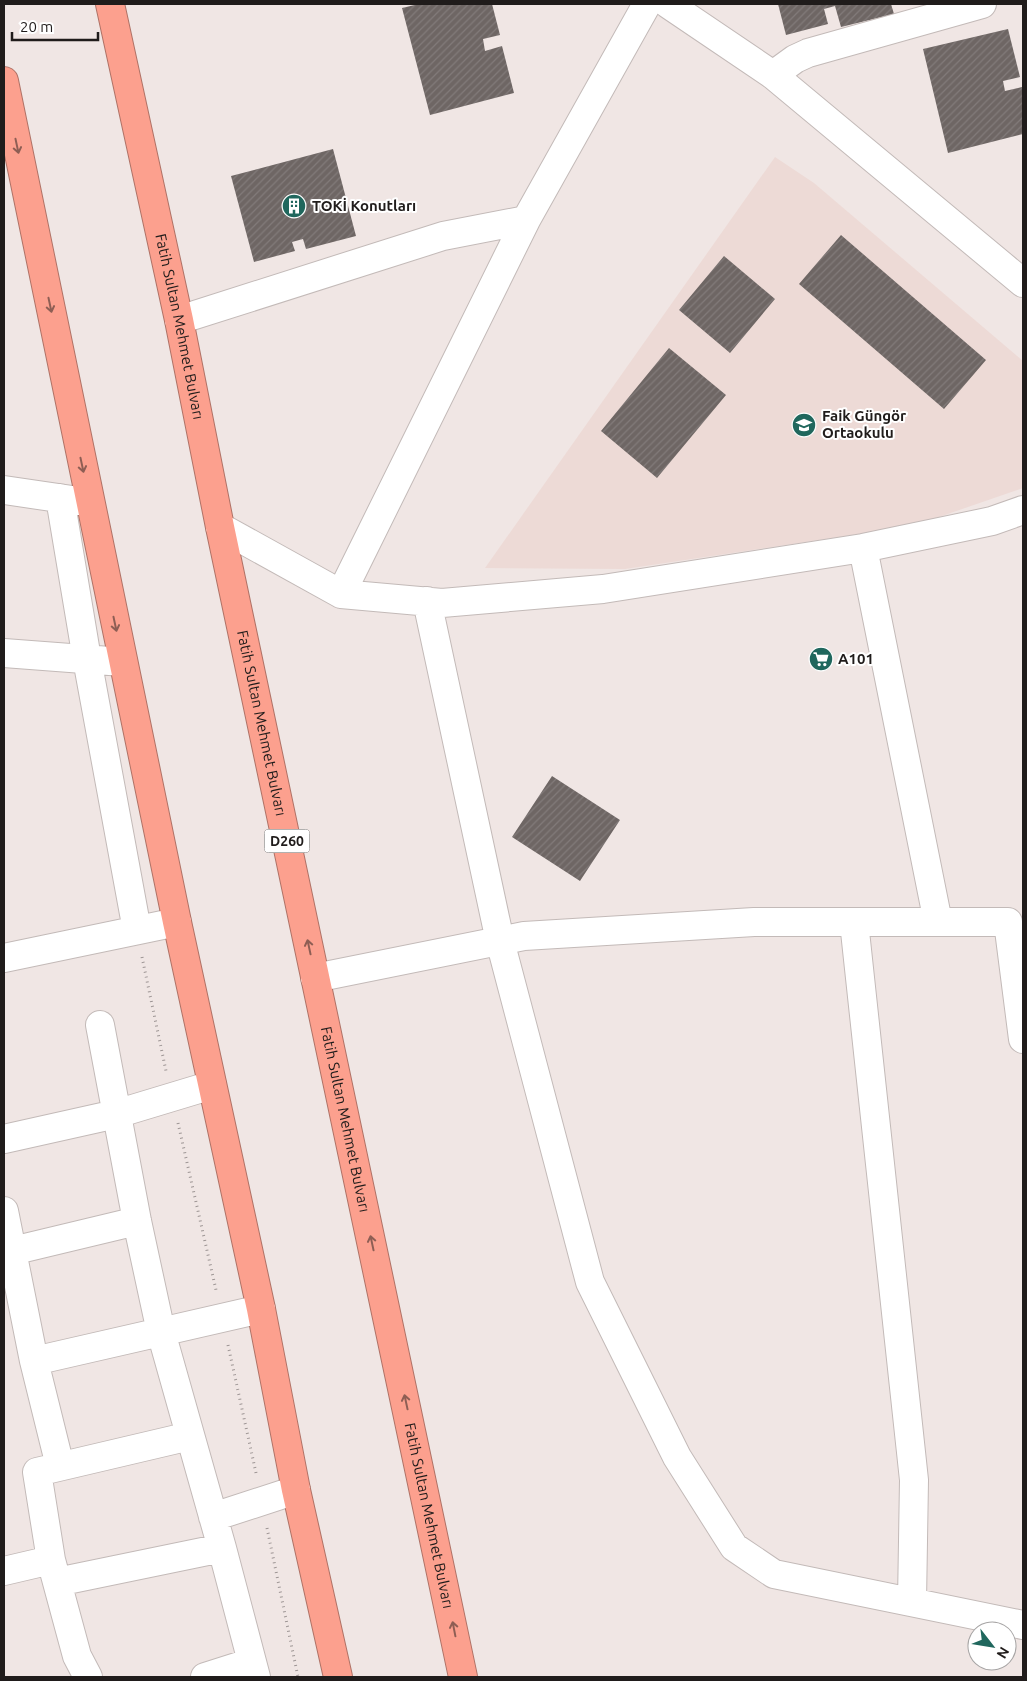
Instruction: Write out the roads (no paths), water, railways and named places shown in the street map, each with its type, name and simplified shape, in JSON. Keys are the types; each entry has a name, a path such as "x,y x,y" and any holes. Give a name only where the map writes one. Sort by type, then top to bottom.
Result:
{"highway":[{"name":"Fatih Sultan Mehmet Bulvarı","path":"110,4 179,320 220,527 463,1677"},
{"path":"4,88 177,922 261,1309 296,1490 338,1677"}],"street":[{"path":"341,594 526,220 646,4"},
{"path":"668,4 773,76 1023,283"},
{"path":"773,76 795,59 808,53 982,4"},
{"path":"179,320 443,236 526,220"},
{"path":"4,490 90,502"},
{"path":"60,498 87,659 137,930"},
{"path":"220,527 341,594 442,603 603,589 864,548 992,521 1023,510"},
{"path":"864,548 938,922"},
{"path":"427,602 500,940 590,1282 677,1457 734,1547 774,1574 1023,1625"},
{"path":"4,652 123,662"},
{"path":"4,958 177,922"},
{"path":"316,978 524,936 754,922 1008,922 1023,1039"},
{"path":"854,922 914,1480 912,1602"},
{"path":"100,1025 137,1221 161,1332 214,1517 254,1670 205,1677"},
{"path":"4,1139 116,1114 212,1085"},
{"path":"4,1211 34,1362 60,1466"},
{"path":"12,1251 137,1221"},
{"path":"34,1362 261,1309"},
{"path":"88,1677 77,1656 54,1571 37,1472 190,1436"},
{"path":"214,1517 296,1490"},
{"path":"4,1571 54,1571 222,1548"}],"place":[{"name":"TOKİ Konutları","path":"294,206"},
{"name":"Faik Güngör Ortaokulu","path":"804,425"},
{"name":"A101","path":"821,659"}]}
